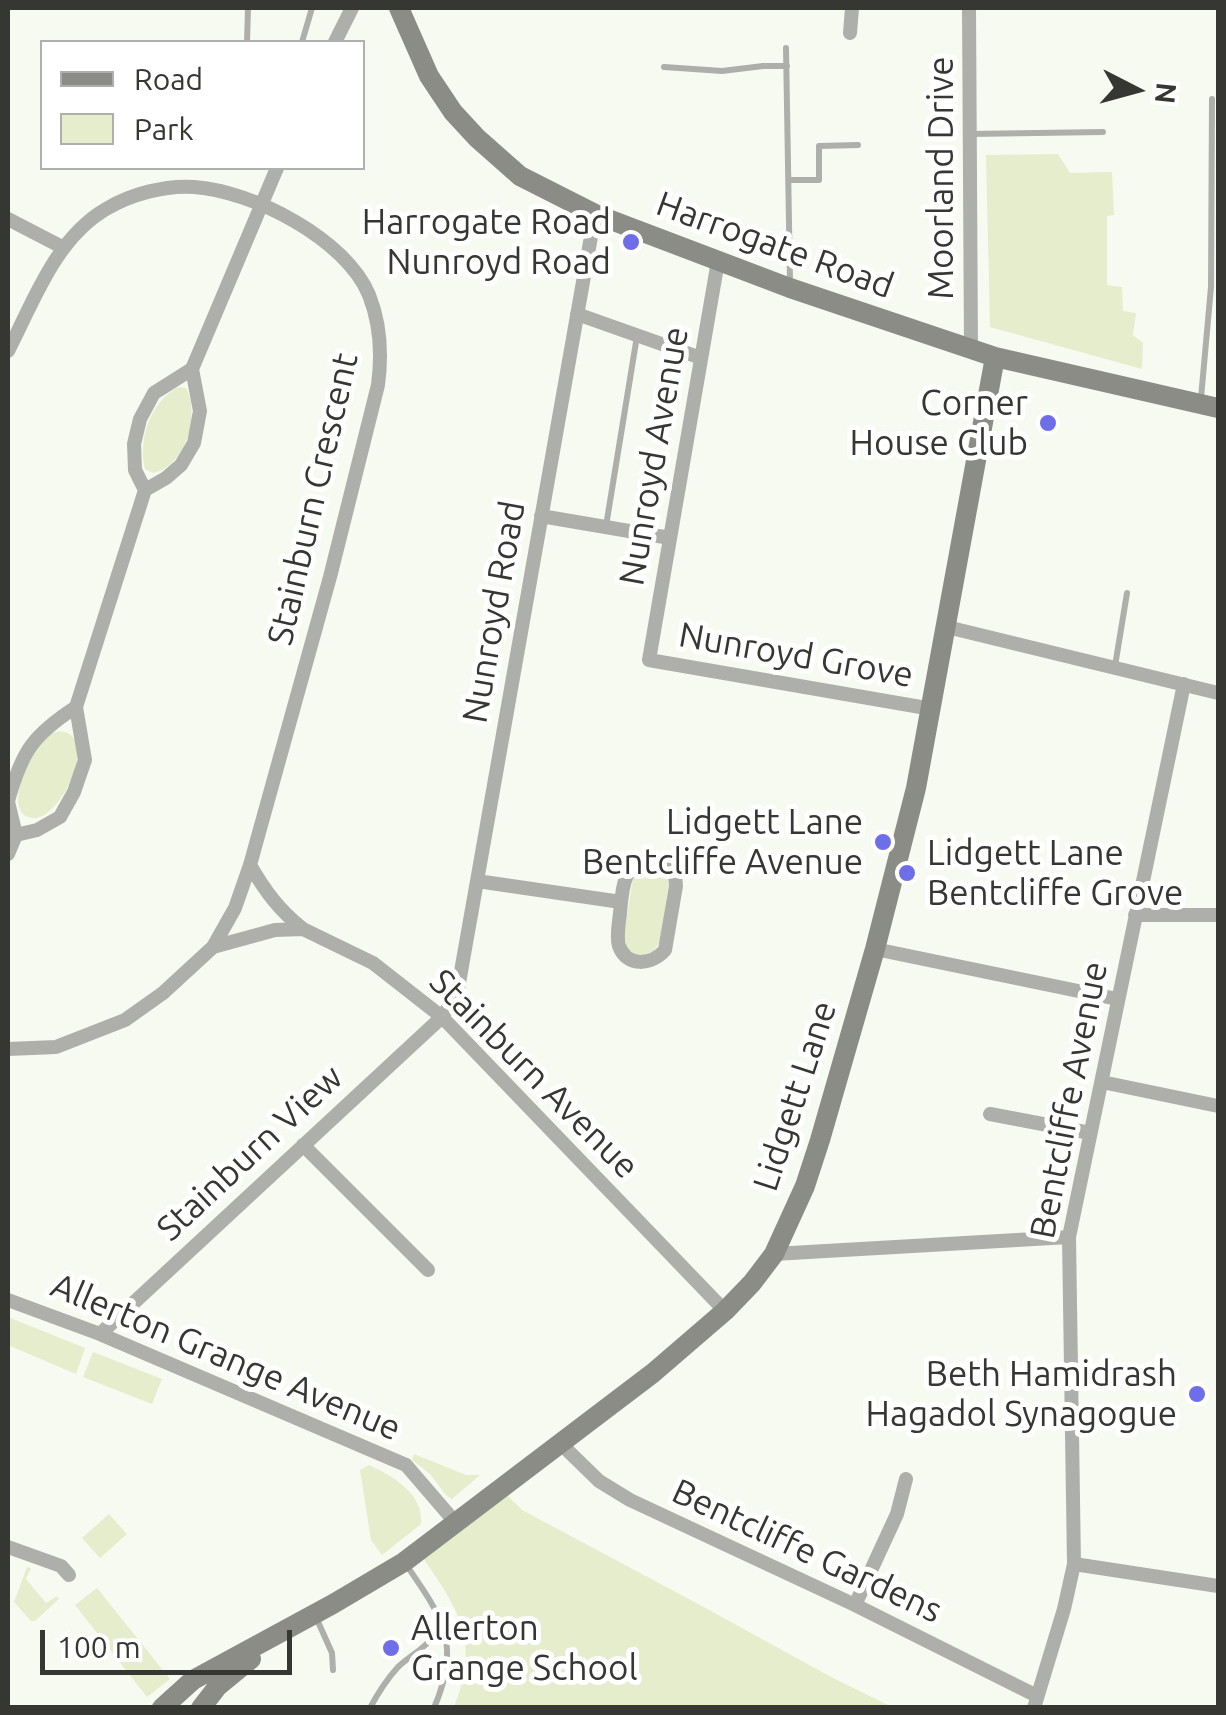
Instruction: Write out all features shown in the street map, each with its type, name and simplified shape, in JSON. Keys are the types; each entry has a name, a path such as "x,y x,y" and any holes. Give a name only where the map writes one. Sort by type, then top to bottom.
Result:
{"street":[{"path":"336,40 352,8"},
{"name":"Harrogate Road","path":"400,8 430,76 465,125 520,176 595,214 790,288 995,356 1209,407"},
{"path":"850,33 852,8"},
{"name":"Moorland Drive","path":"970,8 972,348"},
{"path":"144,490 181,465 194,443 200,412 192,369 276,170"},
{"name":"Stainburn Crescent","path":"8,351 62,247 82,226 107,208 141,194 192,187 260,204 304,226 343,255 368,292 378,324 381,357 378,386 330,577 250,865 234,908 213,947 125,1020 56,1047 8,1049"},
{"name":"Nunroyd Road","path":"442,1017 457,994 595,214"},
{"path":"8,219 62,247"},
{"name":"Nunroyd Avenue","path":"649,660 718,261"},
{"path":"577,314 701,358"},
{"name":"Lidgett Lane","path":"162,1708 193,1680 404,1562 653,1374 726,1311 774,1254 805,1186 875,948 916,788 995,356"},
{"path":"16,835 37,830 60,817 74,792 85,760 76,706 144,490 135,470 134,444 140,419 154,393 192,369"},
{"path":"541,516 670,538"},
{"path":"947,627 1218,692"},
{"name":"Nunroyd Grove","path":"649,660 932,708"},
{"name":"Bentcliffe Avenue","path":"1036,1702 1074,1564 1068,1237 1184,684"},
{"path":"8,854 16,835 8,802 17,767 32,742 76,706"},
{"path":"661,859 673,870 676,886 668,942 659,956 635,961 622,951 618,934 621,902 627,874 637,861 661,859"},
{"name":"Stainburn Avenue","path":"250,865 264,891 282,912 304,929 373,963 442,1017 726,1311"},
{"path":"477,882 621,902"},
{"path":"1135,915 1218,914"},
{"path":"213,947 275,930 304,929"},
{"path":"875,948 1117,999"},
{"name":"Stainburn View","path":"100,1334 442,1017"},
{"path":"1102,1082 1218,1106"},
{"path":"990,1114 1090,1133"},
{"path":"303,1145 428,1270"},
{"path":"774,1254 1068,1237"},
{"name":"Allerton Grange Avenue","path":"8,1300 100,1334 406,1465 455,1522"},
{"name":"Bentcliffe Gardens","path":"562,1444 600,1481 630,1500 855,1606 1036,1702"},
{"path":"855,1606 897,1514 906,1479"},
{"path":"8,1547 61,1566 69,1575"},
{"path":"1074,1564 1218,1586"},
{"name":"Lidgett Lane","path":"202,1708 218,1686 292,1626"}],"lane":[{"path":"247,40 248,8"},
{"path":"303,40 312,8"},
{"path":"786,48 790,288"},
{"path":"664,66 722,71 787,66"},
{"path":"1209,407 1212,99"},
{"path":"970,134 1104,132"},
{"path":"789,180 819,180 818,146 858,145"},
{"path":"606,528 638,336"},
{"path":"1115,668 1127,593"},
{"path":"404,1562 445,1631 445,1682 434,1708"},
{"path":"314,1614 332,1653 334,1670"},
{"path":"370,1708 399,1666 432,1640 440,1619"}],"green space":[{"path":"1058,154 1070,173 1112,172 1114,215 1107,216 1107,285 1122,287 1123,311 1136,313 1133,335 1143,343 1142,369 990,327 986,155"},
{"path":"178,387 186,388 190,399 191,425 174,461 153,473 145,469 143,457 148,422 160,402"},
{"path":"60,731 72,736 77,747 72,778 53,807 32,818 23,814 19,805 22,781 39,745"},
{"path":"652,865 663,870 669,881 660,941 654,951 642,956 627,948 624,936 633,878 640,868"},
{"path":"8,1317 85,1348 76,1374 8,1345"},
{"path":"93,1352 162,1379 152,1404 83,1377"},
{"path":"414,1454 466,1475 480,1475 452,1499 412,1460"},
{"path":"369,1465 405,1487 421,1513 421,1524 382,1555 371,1540 360,1470"},
{"path":"501,1489 522,1510 892,1707 454,1707 466,1662 461,1624 444,1589 418,1551"},
{"path":"109,1514 127,1534 100,1558 82,1538"},
{"path":"27,1567 31,1568 26,1579 46,1603 57,1596 59,1599 35,1621 14,1602"},
{"path":"97,1588 170,1679 147,1697 75,1605"}],"place":[{"name":"Harrogate Road Nunroyd Road","path":"631,242"},
{"name":"Corner House Club","path":"1048,423"},
{"name":"Lidgett Lane Bentcliffe Avenue","path":"883,842"},
{"name":"Lidgett Lane Bentcliffe Grove","path":"907,873"},
{"name":"Beth Hamidrash Hagadol Synagogue","path":"1197,1394"},
{"name":"Allerton Grange School","path":"391,1648"}]}
